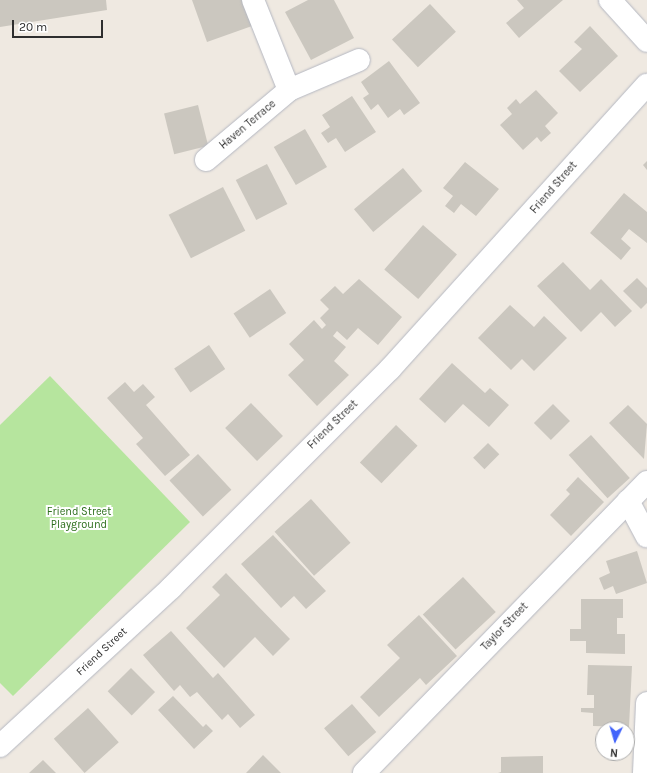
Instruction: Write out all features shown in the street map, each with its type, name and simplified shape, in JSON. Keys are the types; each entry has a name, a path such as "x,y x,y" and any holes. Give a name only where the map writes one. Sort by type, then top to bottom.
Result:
{"street":[{"path":"253,0 290,90"},
{"path":"610,0 647,41"},
{"name":"Haven Terrace","path":"206,160 290,90 359,60"},
{"name":"Friend Street","path":"0,746 171,588 390,369 647,85"},
{"name":"Taylor Street","path":"364,773 647,482"},
{"path":"628,501 647,536"},
{"path":"644,773 647,703"}],"green space":[{"name":"Friend Street Playground","path":"50,376 190,522 13,696 0,683 0,425"}],"building":[{"path":"0,0 106,0 107,10 0,27"},
{"path":"192,0 243,0 252,26 207,42"},
{"path":"308,0 334,0 354,38 311,60 285,12"},
{"path":"517,0 563,0 519,38 506,23 524,8"},
{"path":"430,4 456,32 418,67 392,39"},
{"path":"590,26 618,56 580,92 559,71 582,49 574,42"},
{"path":"389,61 420,103 404,115 400,109 388,118 378,104 371,110 363,98 369,94 361,82"},
{"path":"536,90 558,113 545,126 551,133 541,142 537,137 523,150 500,125 512,114 507,108 516,99 520,104"},
{"path":"352,96 376,132 345,152 336,138 328,143 321,133 330,127 322,115"},
{"path":"198,105 208,146 174,154 164,113"},
{"path":"305,129 327,167 296,185 274,147"},
{"path":"647,161 647,170 643,165"},
{"path":"465,162 499,189 476,216 461,204 454,213 445,206 453,196 443,188"},
{"path":"267,164 287,204 256,220 236,180"},
{"path":"403,168 422,191 373,232 354,209"},
{"path":"223,187 245,231 191,258 169,215"},
{"path":"624,193 647,212 647,243 629,229 621,239 631,248 621,260 590,233"},
{"path":"423,225 457,255 418,299 384,270"},
{"path":"563,262 590,290 601,279 632,311 615,327 601,312 581,332 537,286"},
{"path":"637,278 647,288 647,303 641,309 623,291"},
{"path":"359,279 402,317 378,345 358,328 347,340 337,331 333,336 346,347 334,361 349,375 317,406 288,375 304,360 289,344 314,320 322,329 326,325 320,318 329,309 320,300 335,286 343,294"},
{"path":"270,289 286,313 250,338 234,314"},
{"path":"510,305 534,327 544,316 567,338 534,371 522,359 511,370 478,338"},
{"path":"209,345 225,369 190,393 174,368"},
{"path":"452,363 485,393 490,388 509,405 489,427 463,404 445,423 419,399"},
{"path":"125,382 134,392 143,384 155,397 146,405 190,455 165,476 136,444 143,438 107,398"},
{"path":"251,403 283,436 257,461 225,428"},
{"path":"553,404 570,421 551,440 534,423"},
{"path":"628,405 647,424 644,459 609,423"},
{"path":"396,425 418,446 381,483 360,462"},
{"path":"591,435 630,478 608,498 569,455"},
{"path":"488,443 499,454 484,469 473,458"},
{"path":"198,454 231,490 203,516 169,481"},
{"path":"578,477 604,502 571,536 550,515 570,494 566,490"},
{"path":"311,499 350,543 314,576 275,532"},
{"path":"273,535 326,591 306,609 294,596 281,608 241,564"},
{"path":"637,551 647,583 616,594 613,586 604,590 599,578 610,573 606,561"},
{"path":"226,573 290,639 273,656 255,637 224,668 186,628 220,595 212,587"},
{"path":"463,577 496,612 456,650 423,615"},
{"path":"581,599 623,599 623,618 617,618 617,634 625,634 625,654 586,653 586,641 570,641 570,629 581,629"},
{"path":"419,615 457,656 426,685 420,678 379,717 360,697 400,658 387,645"},
{"path":"171,631 213,678 218,673 255,715 240,728 228,714 222,720 197,692 190,697 180,685 174,691 143,655"},
{"path":"588,665 632,666 629,721 595,721 595,726 593,726 593,713 581,712 581,708 594,708 594,695 587,695"},
{"path":"131,668 155,692 132,715 108,691"},
{"path":"173,696 203,727 206,724 213,731 194,749 158,710"},
{"path":"352,704 376,732 348,756 324,728"},
{"path":"88,708 119,742 85,773 54,739"},
{"path":"263,755 281,773 246,773"},
{"path":"543,756 543,773 498,773 501,772 501,757"},
{"path":"43,760 56,773 29,773"}]}
